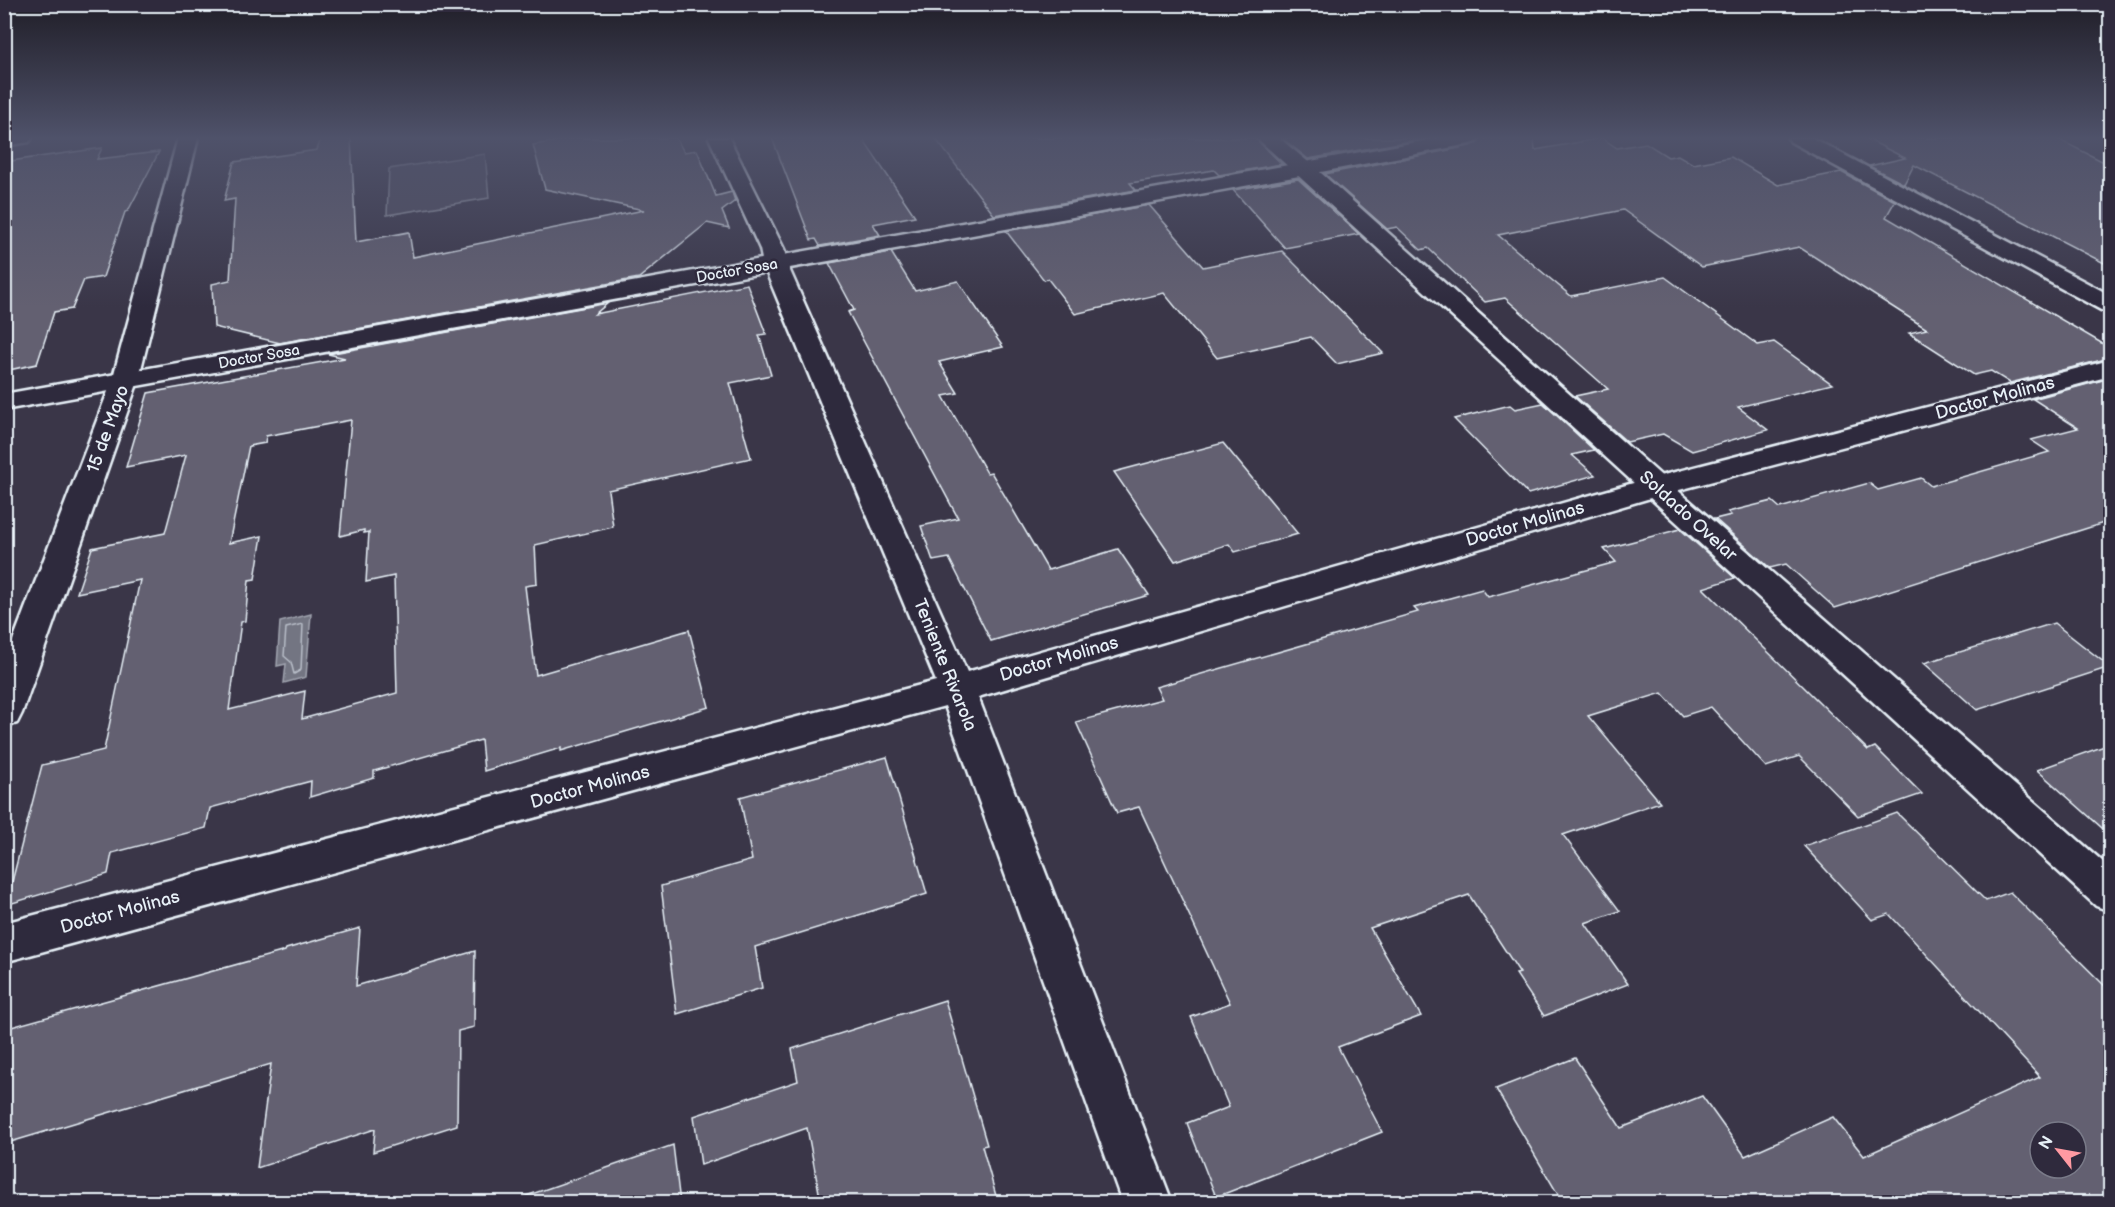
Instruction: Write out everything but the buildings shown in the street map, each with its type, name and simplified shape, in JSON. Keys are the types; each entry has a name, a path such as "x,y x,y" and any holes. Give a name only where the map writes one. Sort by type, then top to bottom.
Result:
{"street":[{"name":"15 de Mayo","path":"4,713 125,381 173,194"},
{"name":"Teniente Rivarola","path":"746,194 772,249 776,264 957,689 1147,1203"},
{"name":"Doctor Sosa","path":"4,402 1164,194"},
{"name":"Soldado Ovelar","path":"1333,194 1654,487 2110,893"},
{"path":"1903,194 2110,305"},
{"name":"Doctor Molinas","path":"4,943 957,689 1654,487 2110,368"}],"shaded area":[{"path":"388,194 489,194 489,198 387,215"}],"water":[{"path":"311,614 306,677 284,683 286,664 277,666 280,622"}]}
